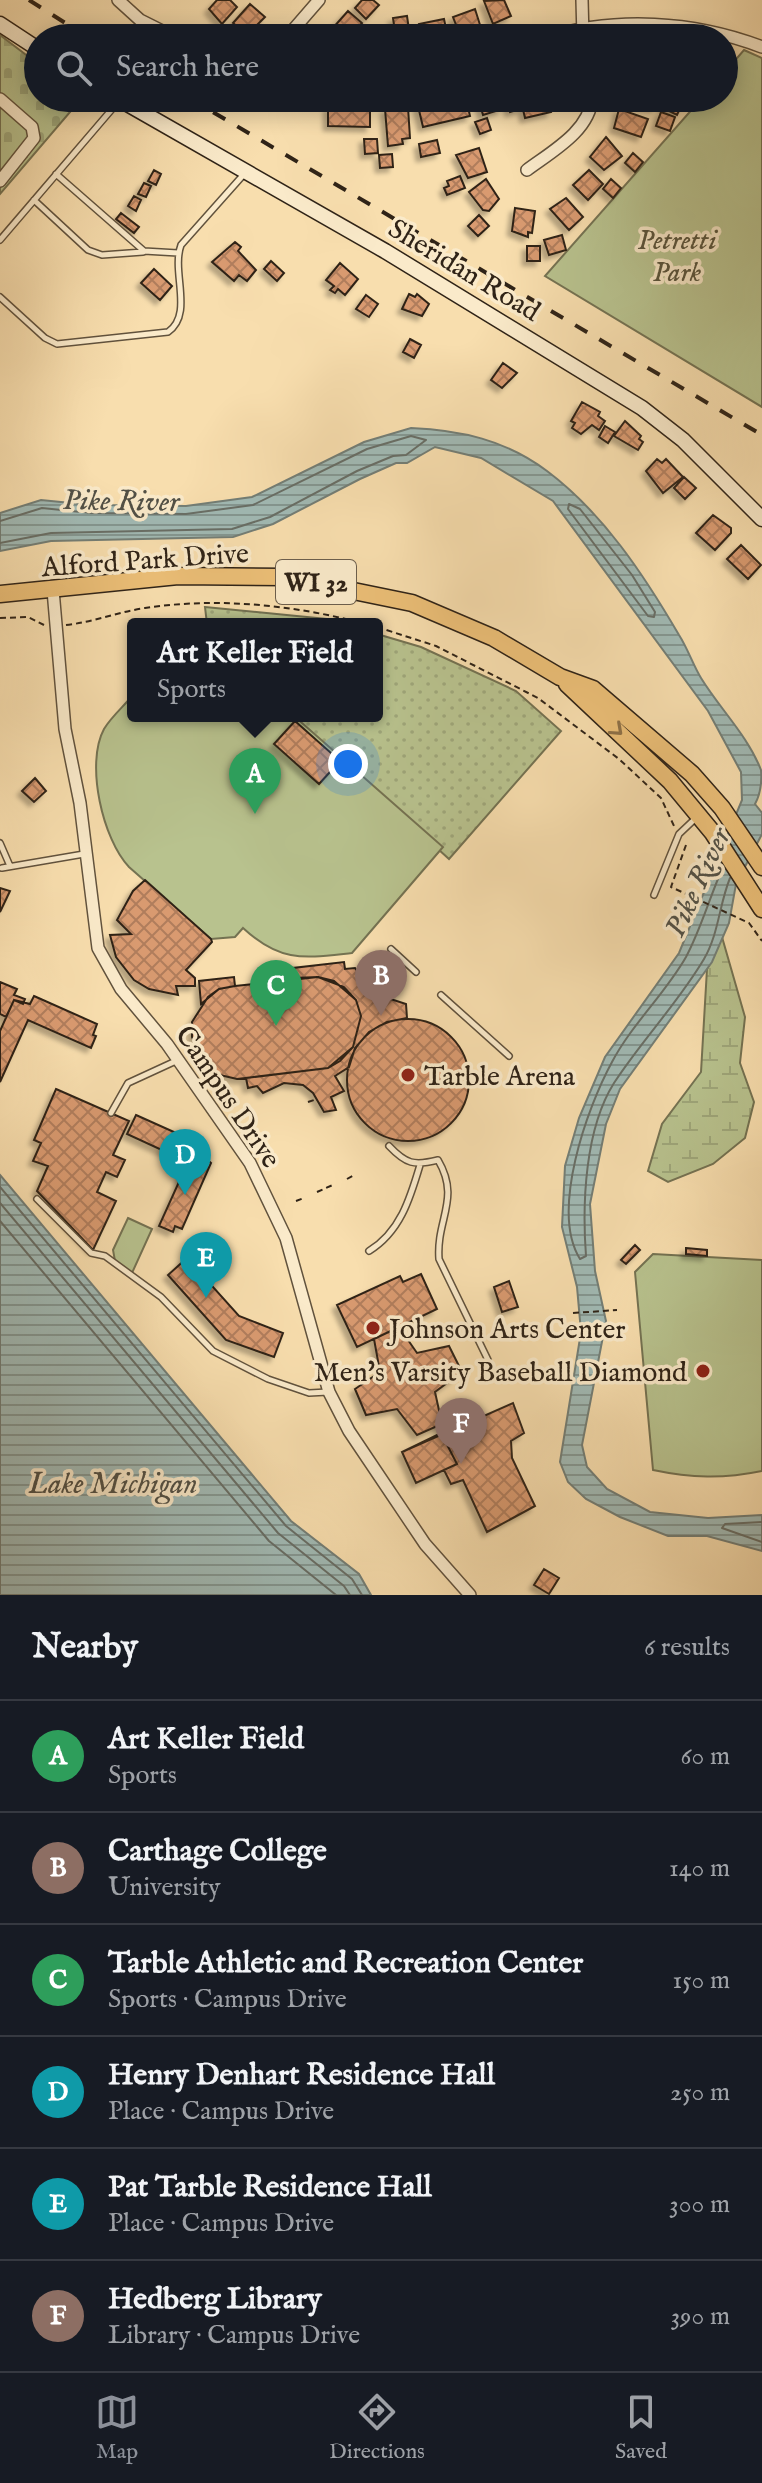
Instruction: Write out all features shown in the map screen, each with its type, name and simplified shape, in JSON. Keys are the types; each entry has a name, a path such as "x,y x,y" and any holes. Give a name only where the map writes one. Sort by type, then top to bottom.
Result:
{"main road":[{"name":"Alford Park Drive","path":"0,594 178,576 285,577 412,603 494,638 560,677 593,689 692,774 726,814 762,867"},
{"name":"Alford Park Drive","path":"560,677 652,761 713,833 758,902"}],"street":[{"path":"118,0 148,24"},
{"path":"298,24 319,0"},
{"path":"582,0 582,24"},
{"path":"0,24 24,40"},
{"path":"738,40 762,47"},
{"path":"0,99 32,127 34,138 0,181"},
{"name":"Sheridan Road","path":"141,112 385,251 642,408 683,440 762,519"},
{"path":"527,170 581,126 590,112"},
{"name":"Campus Drive","path":"53,590 65,729 80,803 98,948 121,989 179,1060 250,1163 286,1238 329,1392 349,1431 425,1544 470,1595"}],"lane":[{"path":"0,240 107,112"},
{"path":"0,297 45,338 57,344 168,332 177,326 181,314 178,253 246,172"},
{"path":"56,174 144,251"},
{"path":"34,200 88,250 102,255 144,251 178,253"},
{"path":"654,895 679,834 699,816 726,814"},
{"path":"0,843 10,866"},
{"path":"2,868 85,854"},
{"path":"391,949 416,972"},
{"path":"441,995 509,1056"},
{"path":"111,1113 128,1083 179,1060"},
{"path":"389,1146 406,1163 420,1165 438,1160 448,1177 450,1198 438,1241 439,1259 488,1360"},
{"path":"369,1251 385,1241 396,1228 420,1165"},
{"path":"37,1199 91,1253 105,1256 161,1297 213,1351 268,1379 309,1393 329,1392"}],"path":[{"path":"0,618 28,617 46,626 58,626 103,621 143,609 249,604 343,618"},
{"path":"383,629 436,646 538,698 598,742 661,798 686,845 671,887 680,894 742,919 753,926 762,941"},
{"path":"308,1102 317,1099"},
{"path":"347,1179 354,1175"},
{"path":"317,1192 335,1184"},
{"path":"296,1201 304,1198"},
{"path":"573,1313 617,1310"}],"green space":[{"path":"0,35 24,53 24,112 70,112 0,194"},
{"name":"Petretti Park","path":"744,50 762,58 762,407 545,276 690,112 738,112 738,57"},
{"path":"205,607 317,618 206,618"},
{"path":"383,636 421,647 516,691 561,731 449,859 300,722 383,722"},
{"path":"127,702 127,722 301,722 443,847 352,953 294,956 269,947 243,928 235,937 211,939 129,867 111,839 100,801 96,762 107,725"},
{"path":"722,937 745,1017 740,1063 754,1102 745,1138 713,1164 668,1182 648,1171 662,1124 701,1072 707,969"},
{"path":"128,1218 152,1229 132,1273 115,1261 113,1250"},
{"name":"Men's Varsity Baseball Diamond","path":"653,1254 762,1260 762,1471 707,1476 653,1470 635,1272"}],"water":[{"path":"411,428 465,434 515,451 547,471 586,506 621,546 651,590 701,678 741,734 761,770 761,787 755,804 762,813 762,834 736,884 729,923 712,962 620,1089 606,1124 590,1204 595,1271 606,1321 582,1445 587,1467 607,1489 650,1512 708,1518 762,1515 762,1551 707,1536 668,1536 620,1517 586,1499 568,1482 560,1462 581,1332 577,1287 562,1227 565,1166 579,1118 605,1057 679,953 742,800 741,772 708,711 553,501 481,458 435,447 407,463 396,463 360,479 273,524 233,537 51,541 0,551 0,513 41,500 91,505 186,506 252,497 364,442"},
{"name":"Lake Michigan","path":"0,1175 291,1521 359,1574 371,1595 0,1595"}],"building":[{"path":"217,0 230,0 237,7 222,24 209,9"},
{"path":"362,0 373,0 379,5 366,19 355,8"},
{"path":"504,0 511,16 493,24 484,1"},
{"path":"250,4 265,17 258,24 233,23"},
{"path":"475,9 480,24 456,24 453,17"},
{"path":"348,11 362,23 361,24 336,24"},
{"path":"407,16 408,24 394,24 393,18"},
{"path":"444,19 445,24 419,24"},
{"path":"328,112 370,112 370,127 328,126"},
{"path":"385,112 408,112 410,138 402,139 403,144 388,146"},
{"path":"419,112 469,112 470,116 423,127"},
{"path":"524,112 551,112 525,118"},
{"path":"618,112 648,119 641,137 614,128"},
{"path":"661,112 675,117 670,131 656,126"},
{"path":"487,118 491,130 480,134 475,122"},
{"path":"606,137 622,156 604,170 590,157"},
{"path":"364,139 377,139 378,153 365,154"},
{"path":"437,140 440,153 421,157 419,144"},
{"path":"479,148 487,172 468,178 456,155"},
{"path":"633,153 643,162 635,172 625,163"},
{"path":"392,154 393,167 380,168 379,155"},
{"path":"154,170 161,174 156,185 148,181"},
{"path":"589,170 603,184 588,200 573,185"},
{"path":"460,176 465,188 447,195 444,188 449,186 447,181"},
{"path":"486,179 499,199 489,211 483,210 469,192"},
{"path":"611,179 621,188 613,198 603,189"},
{"path":"144,183 151,186 146,197 138,194"},
{"path":"134,196 141,200 136,211 128,206"},
{"path":"566,198 583,217 569,230 550,209"},
{"path":"515,208 535,211 532,233 528,232 528,237 512,231"},
{"path":"121,213 139,227 134,233 116,219"},
{"path":"479,215 489,226 478,236 468,226"},
{"path":"562,235 566,250 549,255 544,240"},
{"path":"235,242 241,247 238,251 256,270 247,281 239,275 234,281 212,262"},
{"path":"527,246 540,246 540,261 527,261"},
{"path":"271,261 284,273 277,281 264,269"},
{"path":"340,263 358,279 345,295 338,289 335,293 330,290 334,286 326,280"},
{"path":"154,269 172,286 160,300 141,283"},
{"path":"409,294 415,297 417,294 429,304 422,316 402,309"},
{"path":"366,295 378,304 369,317 356,309"},
{"path":"410,339 421,345 414,358 403,352"},
{"path":"503,363 517,373 502,388 491,380"},
{"path":"582,402 600,412 598,416 605,421 599,430 592,425 581,434 572,428 575,423 571,421"},
{"path":"625,421 641,436 639,439 643,442 638,450 614,436"},
{"path":"605,426 615,432 608,443 599,437"},
{"path":"657,459 662,463 666,459 683,477 663,493 646,471"},
{"path":"684,477 696,488 685,499 674,488"},
{"path":"713,515 731,528 731,533 715,550 696,533"},
{"path":"741,545 761,565 748,579 727,559"},
{"path":"296,722 340,761 319,784 274,744"},
{"path":"35,778 46,791 34,802 22,791"},
{"path":"145,880 212,942 186,970 195,978 195,986 176,986 178,995 149,989 134,980 116,957 110,935 131,934 117,920 133,891"},
{"path":"0,888 10,891 0,912"},
{"path":"344,962 345,969 355,968 372,993 406,1004 407,1018 387,1022 369,1032 355,1048 349,1067 335,1076 344,1091 331,1097 336,1110 324,1112 313,1093 303,1085 284,1083 263,1093 257,1086 248,1088 246,1078 328,1068 353,1047 361,1016 356,1000 334,981 318,977 294,978 293,968"},
{"path":"234,977 235,986 219,989 201,1004 199,981"},
{"path":"318,977 344,987 356,1000 361,1016 353,1047 340,1061 328,1068 237,1079 220,1075 204,1064 192,1037 192,1022 208,997 219,989 235,986"},
{"path":"0,982 17,989 14,995 25,999 23,1004 14,1000 6,1017 0,1014"},
{"path":"34,996 97,1024 93,1035 96,1036 91,1048 28,1020 0,1082 0,1031 14,1000 30,1004"},
{"name":"Tarble Arena","path":"408,1019 431,1024 451,1037 464,1057 469,1080 464,1103 451,1123 431,1136 408,1141 385,1136 365,1123 352,1103 347,1080 352,1057 365,1037 385,1024"},
{"path":"56,1089 129,1121 113,1155 125,1160 117,1177 106,1172 97,1192 116,1201 93,1250 37,1191 48,1166 33,1161 41,1143 34,1140"},
{"path":"136,1115 203,1145 200,1153 211,1163 182,1229 175,1226 173,1232 159,1226 188,1162 127,1134"},
{"path":"635,1245 640,1250 626,1264 621,1260"},
{"path":"686,1248 707,1250 707,1256 686,1254"},
{"path":"187,1258 239,1316 283,1333 274,1357 226,1340 168,1275"},
{"name":"Johnson Arts Center","path":"421,1274 437,1309 357,1347 337,1305 400,1276 403,1282"},
{"path":"509,1281 518,1307 502,1312 494,1287"},
{"path":"399,1327 417,1353 449,1346 462,1372 435,1392 442,1424 417,1435 397,1409 366,1415 355,1389 380,1372 374,1339"},
{"path":"513,1403 524,1433 511,1441 512,1458 535,1506 487,1532 463,1480 451,1484 444,1470 416,1483 402,1452"},
{"path":"441,1433 457,1464 416,1483 402,1452"},
{"path":"544,1569 559,1578 549,1594 534,1585"}],"railway":[{"path":"29,0 67,24"},
{"path":"213,112 762,435"}],"place":[{"name":"Art Keller Field","path":"255,814"},
{"name":"Carthage College","path":"381,1016"},
{"name":"Tarble Athletic and Recreation Center","path":"276,1026"},
{"name":"Tarble Arena","path":"408,1075"},
{"name":"Henry Denhart Residence Hall","path":"185,1195"},
{"name":"Pat Tarble Residence Hall","path":"206,1298"},
{"name":"Johnson Arts Center","path":"373,1328"},
{"name":"Men's Varsity Baseball Diamond","path":"703,1371"},
{"name":"Hedberg Library","path":"461,1464"}],"water label":[{"name":"Pike River","path":"121,500"},
{"name":"Pike River","path":"697,882"}]}
